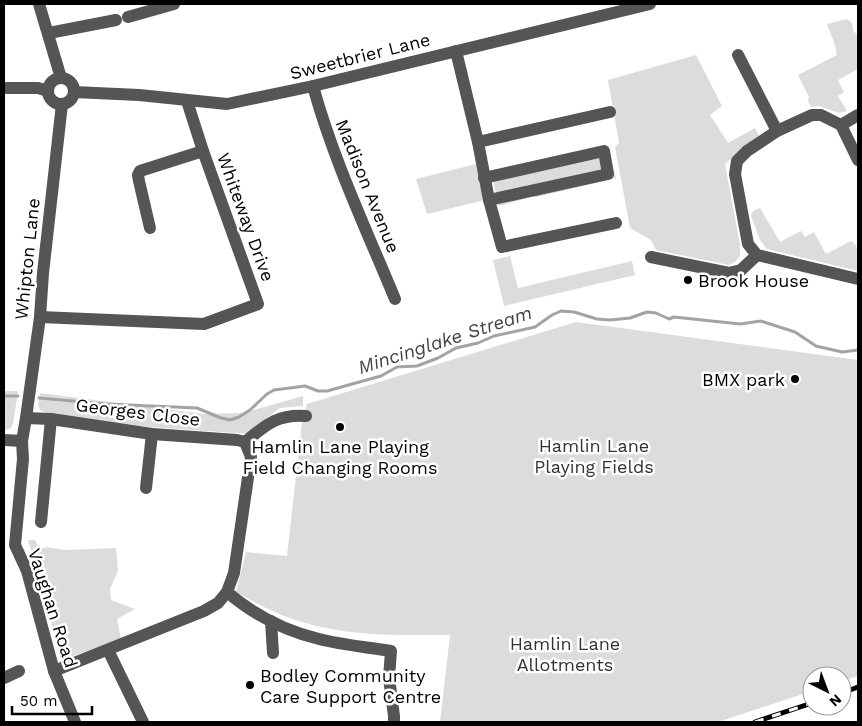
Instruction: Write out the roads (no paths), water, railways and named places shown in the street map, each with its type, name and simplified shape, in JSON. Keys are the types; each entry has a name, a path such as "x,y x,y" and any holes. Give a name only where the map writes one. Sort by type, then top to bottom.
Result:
{"street":[{"path":"39,4 61,78"},
{"name":"Sweetbrier Lane","path":"74,92 139,95 227,104 313,86 650,4"},
{"path":"49,33 122,18 168,5"},
{"path":"456,51 478,142 489,200 502,246 616,223"},
{"path":"738,55 777,131"},
{"path":"66,78 72,84 74,92 70,100 62,104 50,99 48,91 53,80 66,78"},
{"name":"Madison Avenue","path":"313,86 322,119 395,299"},
{"path":"4,88 38,88 48,91"},
{"name":"Whiteway Drive","path":"40,317 204,324 258,304 187,101"},
{"name":"Whipton Lane","path":"26,418 40,317 43,272 62,104"},
{"path":"478,142 610,112"},
{"path":"858,160 841,125 821,115 812,115 777,131 747,151 737,161 735,174 748,244 756,255 858,279"},
{"path":"841,125 858,115"},
{"path":"150,228 139,182 138,175 140,171 203,151"},
{"path":"484,178 604,151 608,174 489,200"},
{"path":"651,257 729,273 741,270 756,255"},
{"path":"54,671 204,611 218,603 227,592 234,573 251,457 245,442 269,423 280,418 306,416"},
{"name":"Georges Close","path":"26,418 50,419 152,434 245,442"},
{"name":"Vaughan Road","path":"26,418 22,441 23,459 9,546 27,571 54,671 75,722"},
{"name":"Vaughan Road","path":"41,522 50,419"},
{"path":"146,488 152,434"},
{"path":"4,440 22,441"},
{"path":"227,592 243,605 270,621 318,639 391,651 389,678 394,722"},
{"path":"270,621 273,653"},
{"path":"108,650 144,722"},
{"path":"4,678 19,670"}],"waterway":[{"name":"Mincinglake Stream","path":"39,398 106,404 197,408 230,420 250,410 274,390 305,386 318,391 327,391 381,376 397,367 417,366 438,358 456,348 478,343 494,336 535,327 561,311 610,320 630,318 647,312 656,313 669,319 674,317 740,324 761,321 795,332 816,346 842,352 858,350"},
{"name":"Mincinglake Stream","path":"4,396 18,396"}],"railway":[{"path":"852,689 858,687"},
{"path":"755,722 802,706"}],"place":[{"name":"Brook House","path":"688,280"},
{"name":"BMX park","path":"795,379"},
{"name":"Hamlin Lane Playing Field Changing Rooms","path":"340,427"},
{"name":"Bodley Community Care Support Centre","path":"250,685"}],"park label":[{"name":"Hamlin Lane Playing Fields","path":"594,455"},
{"name":"Hamlin Lane Allotments","path":"565,653"}]}
